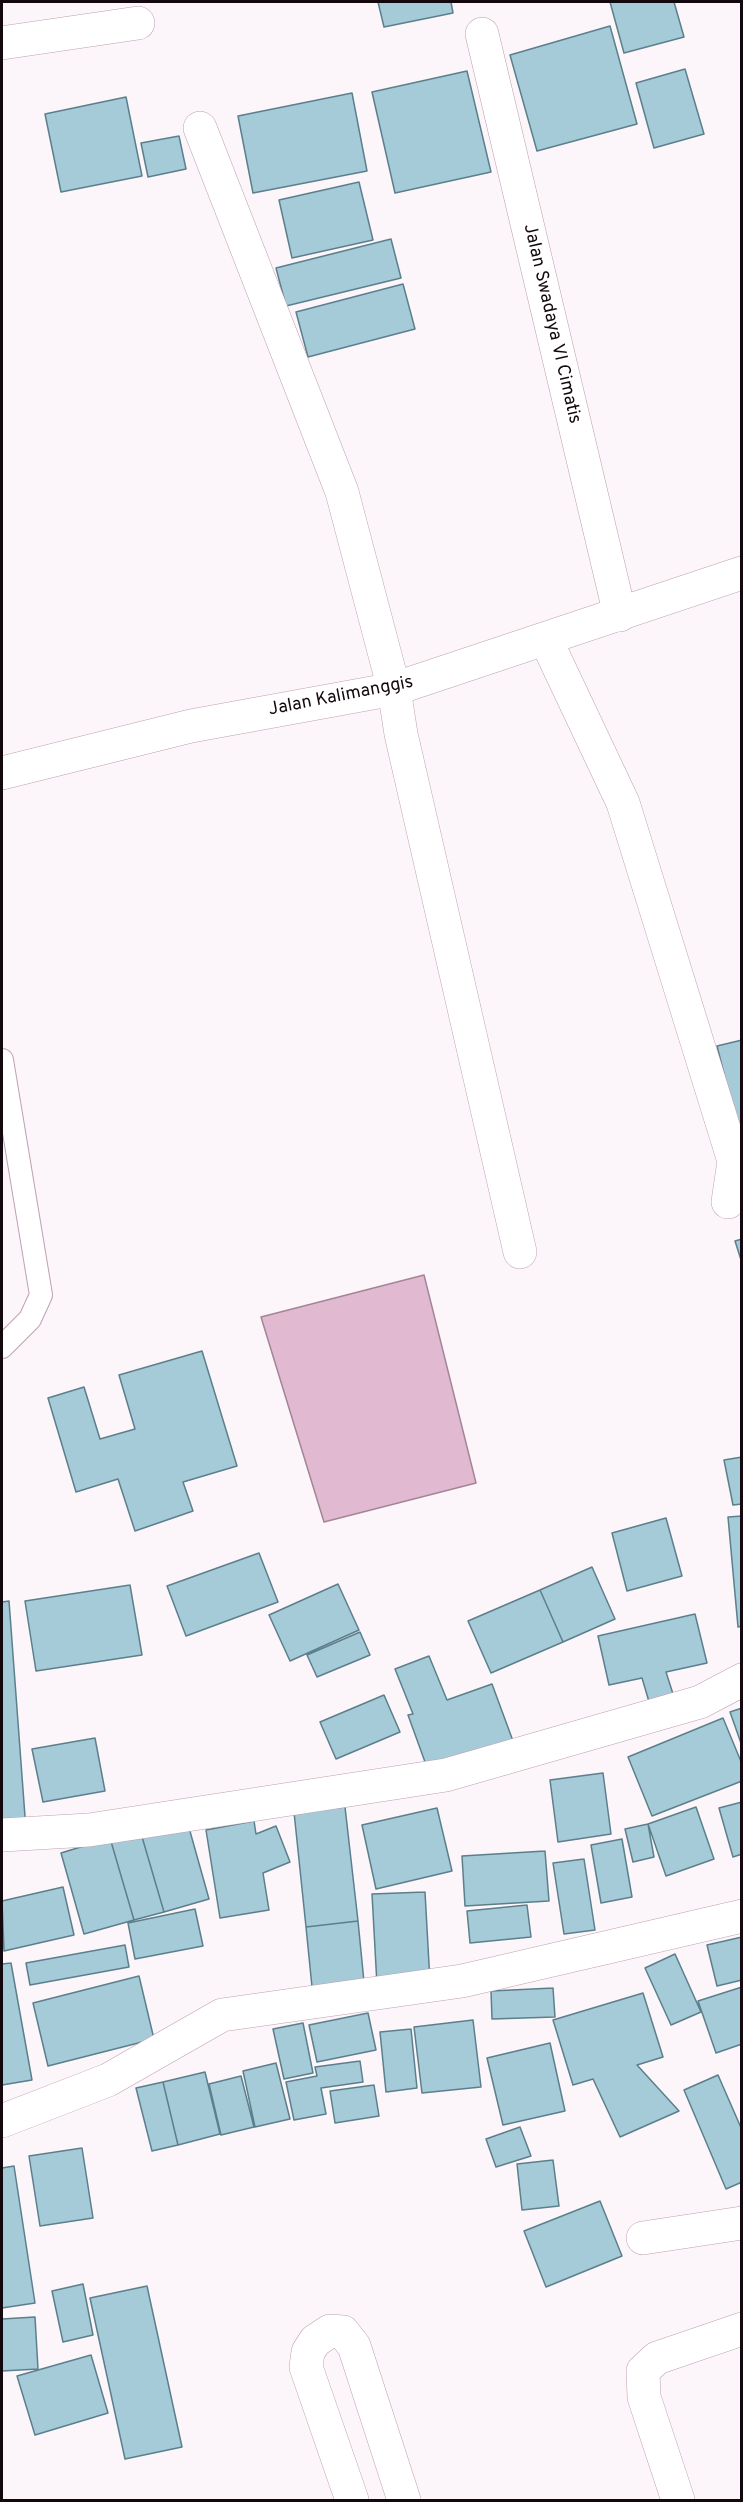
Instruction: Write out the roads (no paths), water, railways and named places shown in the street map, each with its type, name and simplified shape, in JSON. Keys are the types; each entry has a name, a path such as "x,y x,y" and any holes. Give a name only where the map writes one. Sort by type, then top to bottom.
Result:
{"street":[{"path":"2,43 138,23"},
{"name":"Jalan Swadaya VI Cimatis","path":"482,34 620,615"},
{"path":"200,128 342,492 394,689 401,734 520,1252"},
{"name":"Jalan Kalimanggis","path":"2,773 191,726 394,689 741,573"},
{"path":"546,640 624,803 734,1161 728,1202"},
{"path":"2,1836 89,1830 446,1775 700,1702 741,1680"},
{"path":"2,2121 108,2080 222,2014 462,1981 741,1916"},
{"path":"643,2238 741,2223"},
{"path":"678,2500 644,2397 643,2371 657,2358 741,2329"},
{"path":"352,2500 306,2367 308,2352 315,2341 330,2331 343,2332 354,2346 404,2500"}],"lane":[{"path":"2,1060 41,1295 30,1319 2,1347"}]}
